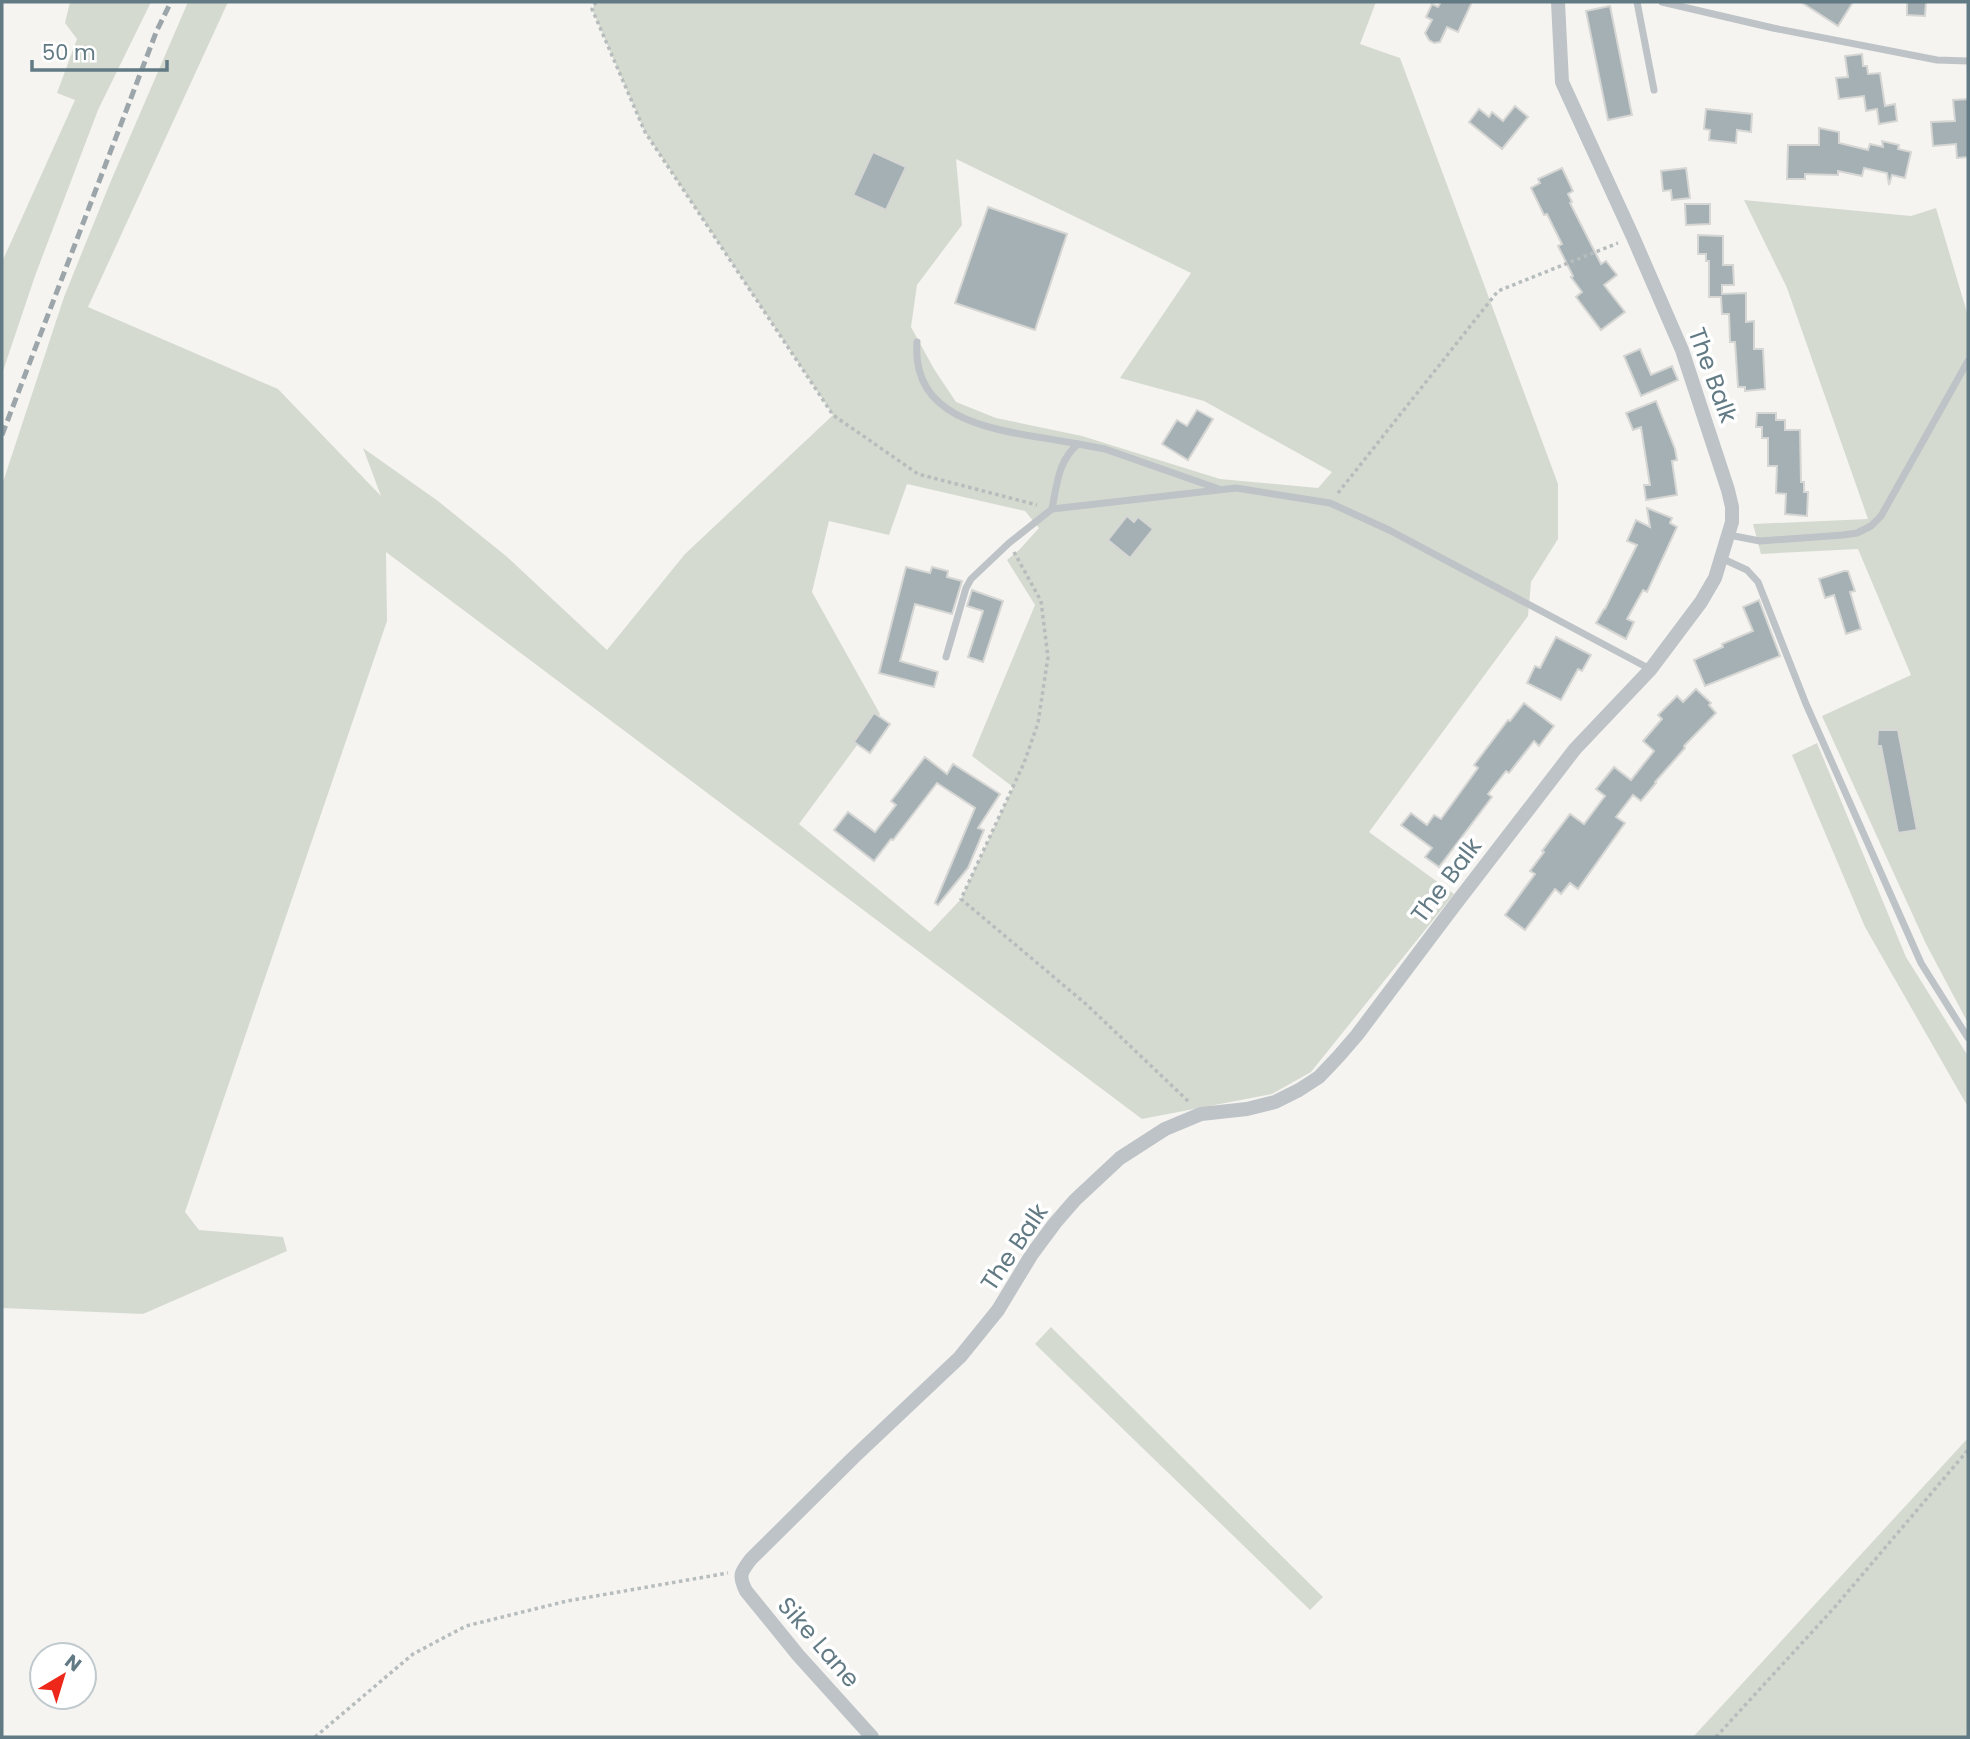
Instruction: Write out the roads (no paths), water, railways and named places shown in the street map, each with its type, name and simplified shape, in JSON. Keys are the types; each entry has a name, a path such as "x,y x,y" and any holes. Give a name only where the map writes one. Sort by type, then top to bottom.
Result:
{"street":[{"name":"The Balk","path":"741,1572 854,1457 960,1357 998,1310 1032,1254 1055,1223 1075,1200 1120,1158 1164,1129 1201,1114 1247,1109 1275,1102 1319,1077 1357,1035 1575,749 1650,670 1701,602 1714,578 1732,522 1728,490 1682,350 1562,82 1558,2"},
{"name":"Sike Lane","path":"741,1572 741,1581 746,1591 798,1655 872,1737"}],"lane":[{"path":"1637,2 1654,90"},
{"path":"1662,2 1773,28 1937,60 1968,61"},
{"path":"917,342 916,357 920,376 930,394 949,411 976,424 1011,433 1105,449 1222,490"},
{"path":"1728,534 1760,541 1843,535 1857,533 1871,526 1881,516 1968,361"},
{"path":"1052,509 1061,465 1078,444"},
{"path":"946,657 971,579 1009,543 1052,509 1237,488 1330,503 1389,530 1650,670"},
{"path":"1721,558 1747,570 1758,582 1806,704 1922,962 1968,1038"}],"railway":[{"path":"2,435 157,30 171,2"}]}
